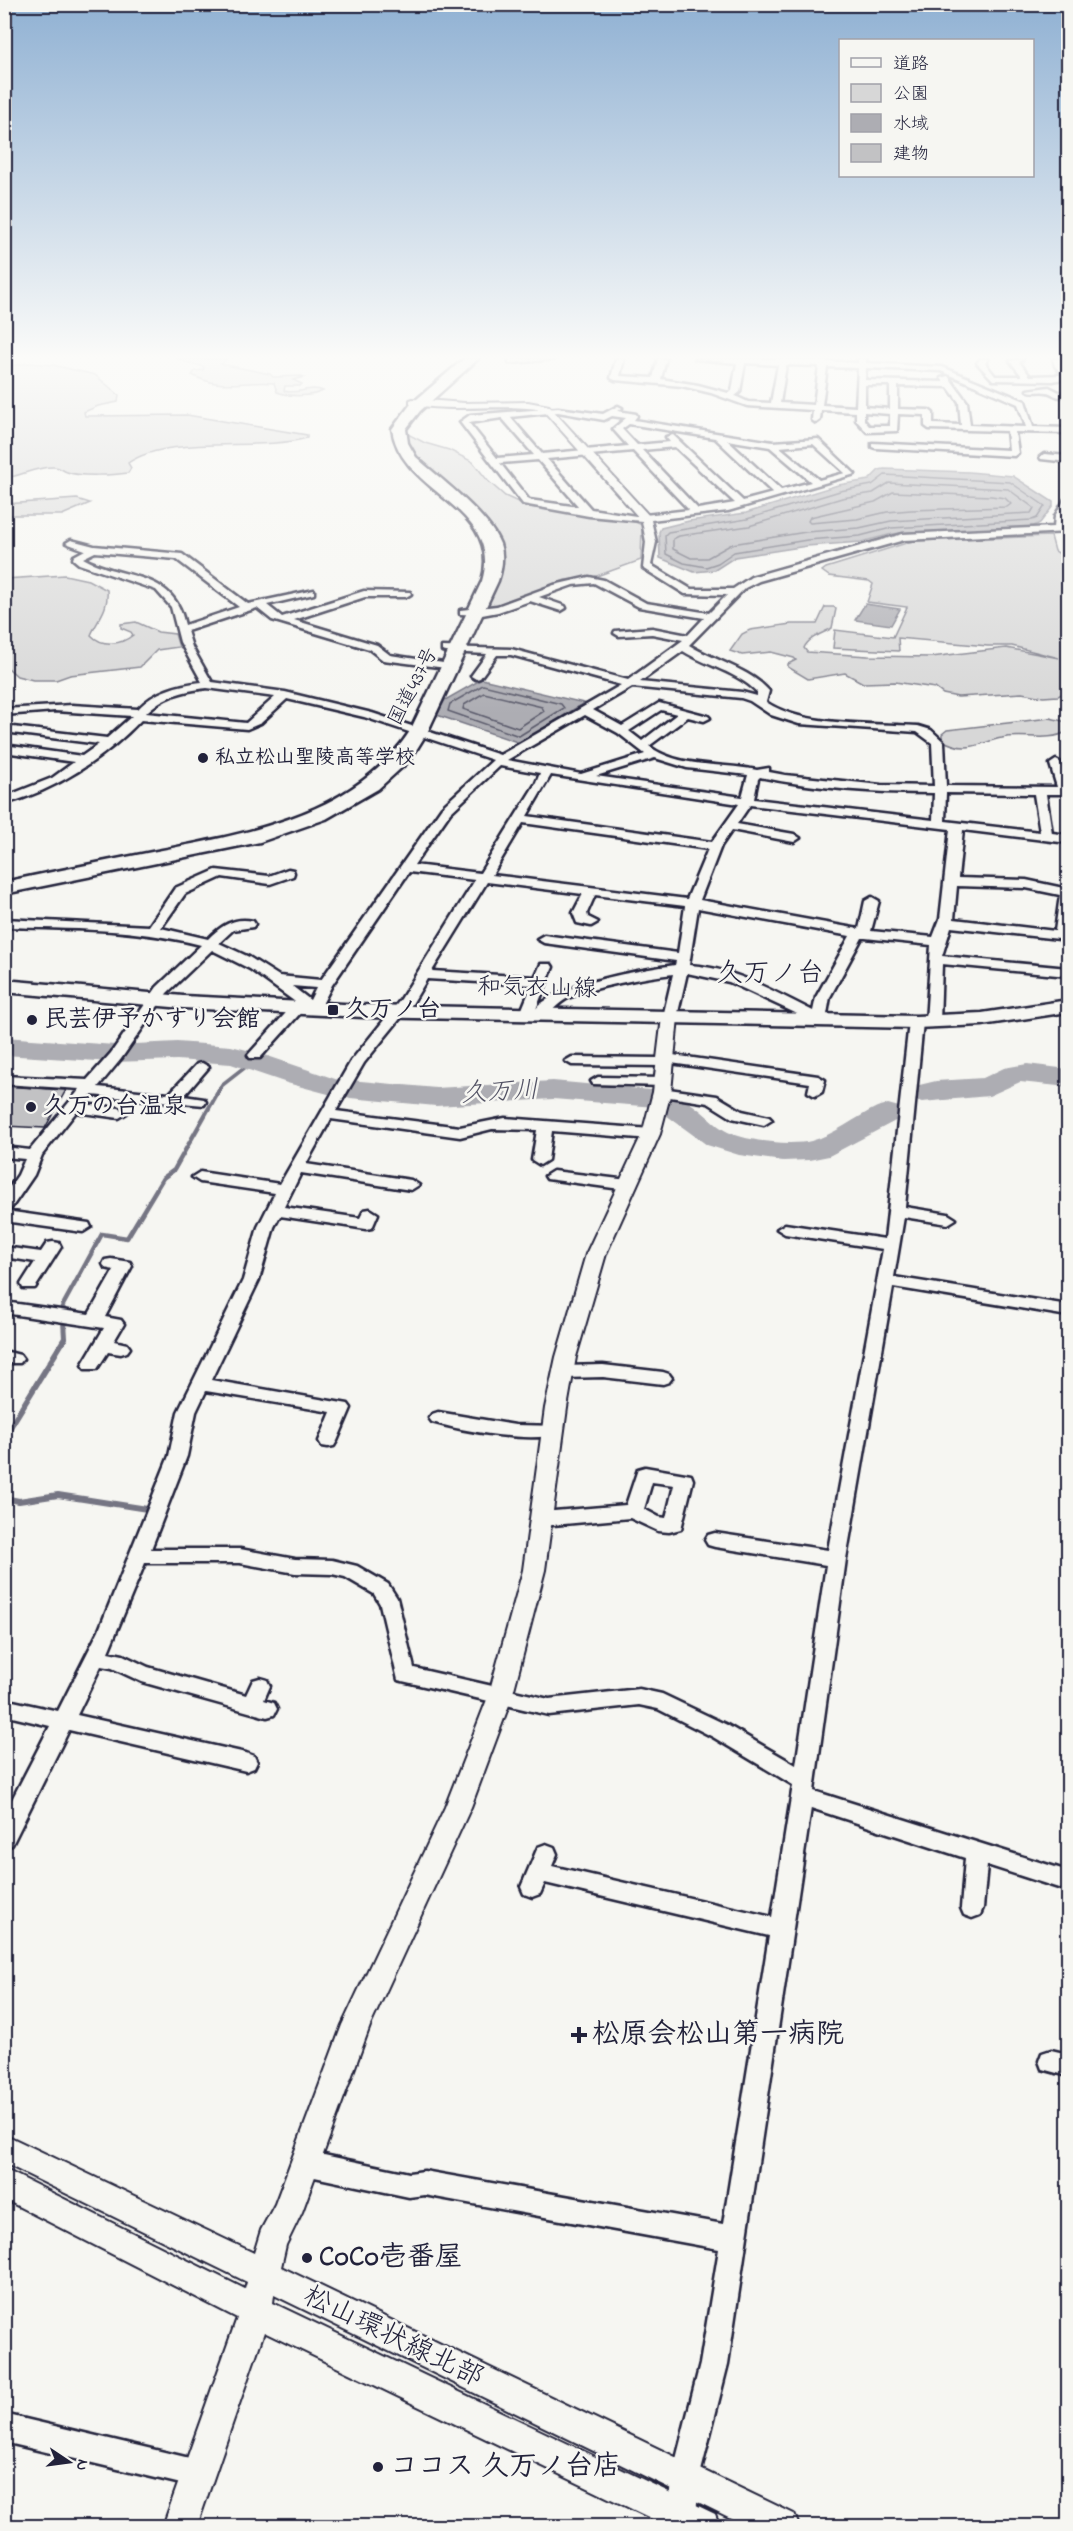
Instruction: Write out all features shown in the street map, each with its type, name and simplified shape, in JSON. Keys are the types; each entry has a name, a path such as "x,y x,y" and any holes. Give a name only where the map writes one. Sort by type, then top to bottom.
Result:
{"highway":[{"name":"国道437号","path":"4,888 206,849 290,826 328,810 381,778 403,756 469,612 494,571 496,554 494,546 479,523 430,477"},
{"name":"国道437号","path":"4,881 202,843 283,821 319,806 360,782 414,729"}],"main road":[{"name":"和気衣山線","path":"4,986 155,1000 398,1012 924,1022 982,1019 1066,1008"}],"street":[{"path":"507,477 526,502 636,519 741,504 843,477"},
{"path":"558,477 589,513"},
{"path":"608,477 650,526 650,557 646,566 689,592 734,592"},
{"path":"663,477 696,512"},
{"path":"713,477 741,504"},
{"path":"762,477 779,493"},
{"path":"809,477 816,483"},
{"path":"1064,529 1058,521 1068,501"},
{"path":"255,1055 305,1008 325,985 446,810 499,761 630,684 686,642 741,586 755,579 903,537 1064,529"},
{"path":"71,543 94,549 178,556 246,608"},
{"path":"94,549 79,556 78,559 160,588 175,603 185,643 207,679 207,685"},
{"path":"469,612 507,608 569,582 594,580 634,603 711,616"},
{"path":"182,629 259,604 310,592"},
{"path":"282,620 326,609 364,594 406,594"},
{"path":"531,598 561,608"},
{"path":"259,604 276,618 373,647 387,658 448,658 495,650 511,652 630,684 742,695 759,702 781,716 800,721 918,729 927,732 939,742 941,767 939,824"},
{"path":"619,633 652,631 686,642 705,660 748,678 763,691 759,702"},
{"path":"476,676 495,650"},
{"path":"4,801 56,781 122,733 139,715 169,692 207,685 285,696 414,729 499,761 546,772 747,801 1068,839"},
{"path":"45,706 48,694"},
{"path":"4,712 45,706 89,707 139,715 247,726 257,722 270,706 285,696"},
{"path":"622,731 659,706 704,718"},
{"path":"585,710 622,731 654,755 687,764 785,779 864,788 1066,791 1056,764"},
{"path":"642,746 686,713"},
{"path":"4,729 109,742"},
{"path":"4,748 84,760"},
{"path":"580,777 654,755"},
{"path":"180,2526 255,2311 272,2241 287,2212 356,2025 453,1816 500,1697 534,1570 563,1372 579,1306 596,1254 651,1134 664,1074 670,1017 683,964 692,903 715,846 747,801 750,782 757,773 775,768"},
{"path":"4,1838 95,1657 139,1556 180,1450 187,1412 251,1280 266,1227 284,1190 326,1114 365,1051 398,1012 542,783 546,772"},
{"path":"1038,789 1045,816 1046,836"},
{"path":"519,819 715,846"},
{"path":"689,2523 685,2479 714,2364 782,1929 836,1558 892,1245 924,1022 938,942 946,922 957,825"},
{"path":"730,826 794,838"},
{"path":"405,868 692,903 861,933 938,942"},
{"path":"153,929 180,891 221,873 270,880 288,873"},
{"path":"946,922 1065,936 1068,893 1026,884 952,882"},
{"path":"591,891 580,913 582,920 591,922"},
{"path":"544,939 683,964 735,981 819,1020 823,997 861,933 872,901"},
{"path":"4,923 96,924 153,929 208,944 235,955 273,979 305,1008"},
{"path":"4,1207 26,1175 34,1155 116,1056 155,1000 208,944 228,927 248,924"},
{"path":"935,959 1068,972"},
{"path":"533,1014 576,990 683,964"},
{"path":"533,1014 546,967"},
{"path":"422,975 541,981"},
{"path":"273,979 325,985"},
{"path":"572,1060 664,1074 736,1114 764,1120"},
{"path":"173,1099 202,1067"},
{"path":"753,1086 758,1071"},
{"path":"598,1081 664,1074 758,1071 818,1080 815,1092"},
{"path":"4,1080 89,1087 199,1102"},
{"path":"72,1107 119,1113"},
{"path":"326,1114 460,1132 492,1124 651,1134"},
{"path":"540,1160 545,1126"},
{"path":"4,1152 34,1155"},
{"path":"296,1167 391,1188 411,1185"},
{"path":"553,1176 628,1185"},
{"path":"200,1177 284,1190"},
{"path":"274,1210 366,1224 370,1214"},
{"path":"897,1210 948,1219"},
{"path":"4,1216 83,1227"},
{"path":"785,1229 892,1245"},
{"path":"4,1252 50,1252 29,1284"},
{"path":"95,1320 124,1266 111,1264"},
{"path":"886,1281 1068,1311"},
{"path":"4,1307 115,1323 92,1365"},
{"path":"103,1345 121,1348"},
{"path":"563,1372 603,1371 663,1378"},
{"path":"200,1384 342,1408 328,1441"},
{"path":"438,1418 460,1415 515,1431 553,1430"},
{"path":"542,1519 634,1511"},
{"path":"715,1540 836,1558"},
{"path":"139,1556 240,1556 295,1566 332,1567 350,1571 381,1589 390,1603 405,1674 549,1707 639,1697 662,1702 738,1742 803,1788 977,1851 1068,1881"},
{"path":"95,1657 116,1661 142,1674 260,1707 261,1686"},
{"path":"4,1707 246,1762"},
{"path":"972,1908 977,1851"},
{"path":"539,1871 782,1929"},
{"name":"松山環状線北部","path":"4,2148 782,2526"},
{"path":"305,2163 409,2185 424,2183 733,2240"},
{"name":"松山環状線北部","path":"4,2183 255,2311 689,2523"},
{"path":"4,2428 198,2474"}],"green space":[{"path":"435,477 485,477 505,496 529,507 635,522 642,525 641,560 594,577 565,580 506,605 484,608 500,574 501,548 497,539"},
{"path":"77,499 90,503 62,515 5,515 5,504"},
{"path":"1051,536 1055,551 1065,557 1068,569 1068,691 1058,696 1043,697 1022,693 958,697 943,694 935,688 895,682 863,683 845,673 808,679 788,667 788,664 796,660 794,658 771,652 742,655 730,651 742,634 750,630 791,624 817,624 825,607 834,607 836,609 832,628 809,641 804,648 807,652 931,657 1006,648 1059,658 1012,646 898,638 899,651 833,648 835,630 893,637 907,607 867,602 873,584 869,581 829,576 822,571 913,541"},
{"path":"65,575 88,580 107,590 105,608 91,635 95,639 106,643 123,641 133,635 121,628 121,624 136,622 158,632 175,634 179,647 157,650 140,667 70,675 56,680 33,680 17,676 5,668 5,579"},
{"path":"1050,718 1067,722 1068,731 1060,735 1044,737 1002,738 970,747 956,746 942,740 942,734 947,730"}],"water":[{"path":"872,477 1015,477 1053,502 1053,506 1040,523 1034,526 892,534 861,542 807,546 735,557 715,570 694,572 660,558 659,532 661,528 689,521 746,513 838,485 869,480"},
{"path":"865,604 900,609 891,625 855,620"},
{"path":"482,679 584,703 520,743 437,715 445,700"}],"building":[{"name":"久万の台温泉","path":"4,1086 66,1090 45,1128 4,1126"}],"waterway":[{"name":"久万川","path":"4,1046 112,1053"},
{"name":"久万川","path":"122,1052 177,1051 231,1055 332,1086"},
{"path":"64,1323 68,1313 62,1307 102,1234 127,1238 163,1178 174,1170 222,1085 254,1060"},
{"name":"久万川","path":"922,1093 989,1087 1014,1074 1027,1073 1068,1078"},
{"name":"久万川","path":"350,1089 436,1097 553,1090 651,1099"},
{"name":"久万川","path":"669,1105 683,1112 718,1139 768,1150 797,1152 818,1149 835,1142 888,1113"},
{"path":"4,1437 65,1338 64,1323"},
{"path":"4,1498 19,1501 58,1495 147,1509"}],"place":[{"name":"私立松山聖陵高等学校","path":"203,758"},
{"name":"久万ノ台","path":"333,1010"},
{"name":"民芸伊予かすり会館","path":"32,1020"},
{"name":"久万の台温泉","path":"31,1107"},
{"name":"松原会松山第一病院","path":"579,2035"},
{"name":"CoCo壱番屋","path":"307,2258"},
{"name":"ココス 久万ノ台店","path":"378,2467"}],"district":[{"name":"久万ノ台","path":"770,974"}]}
